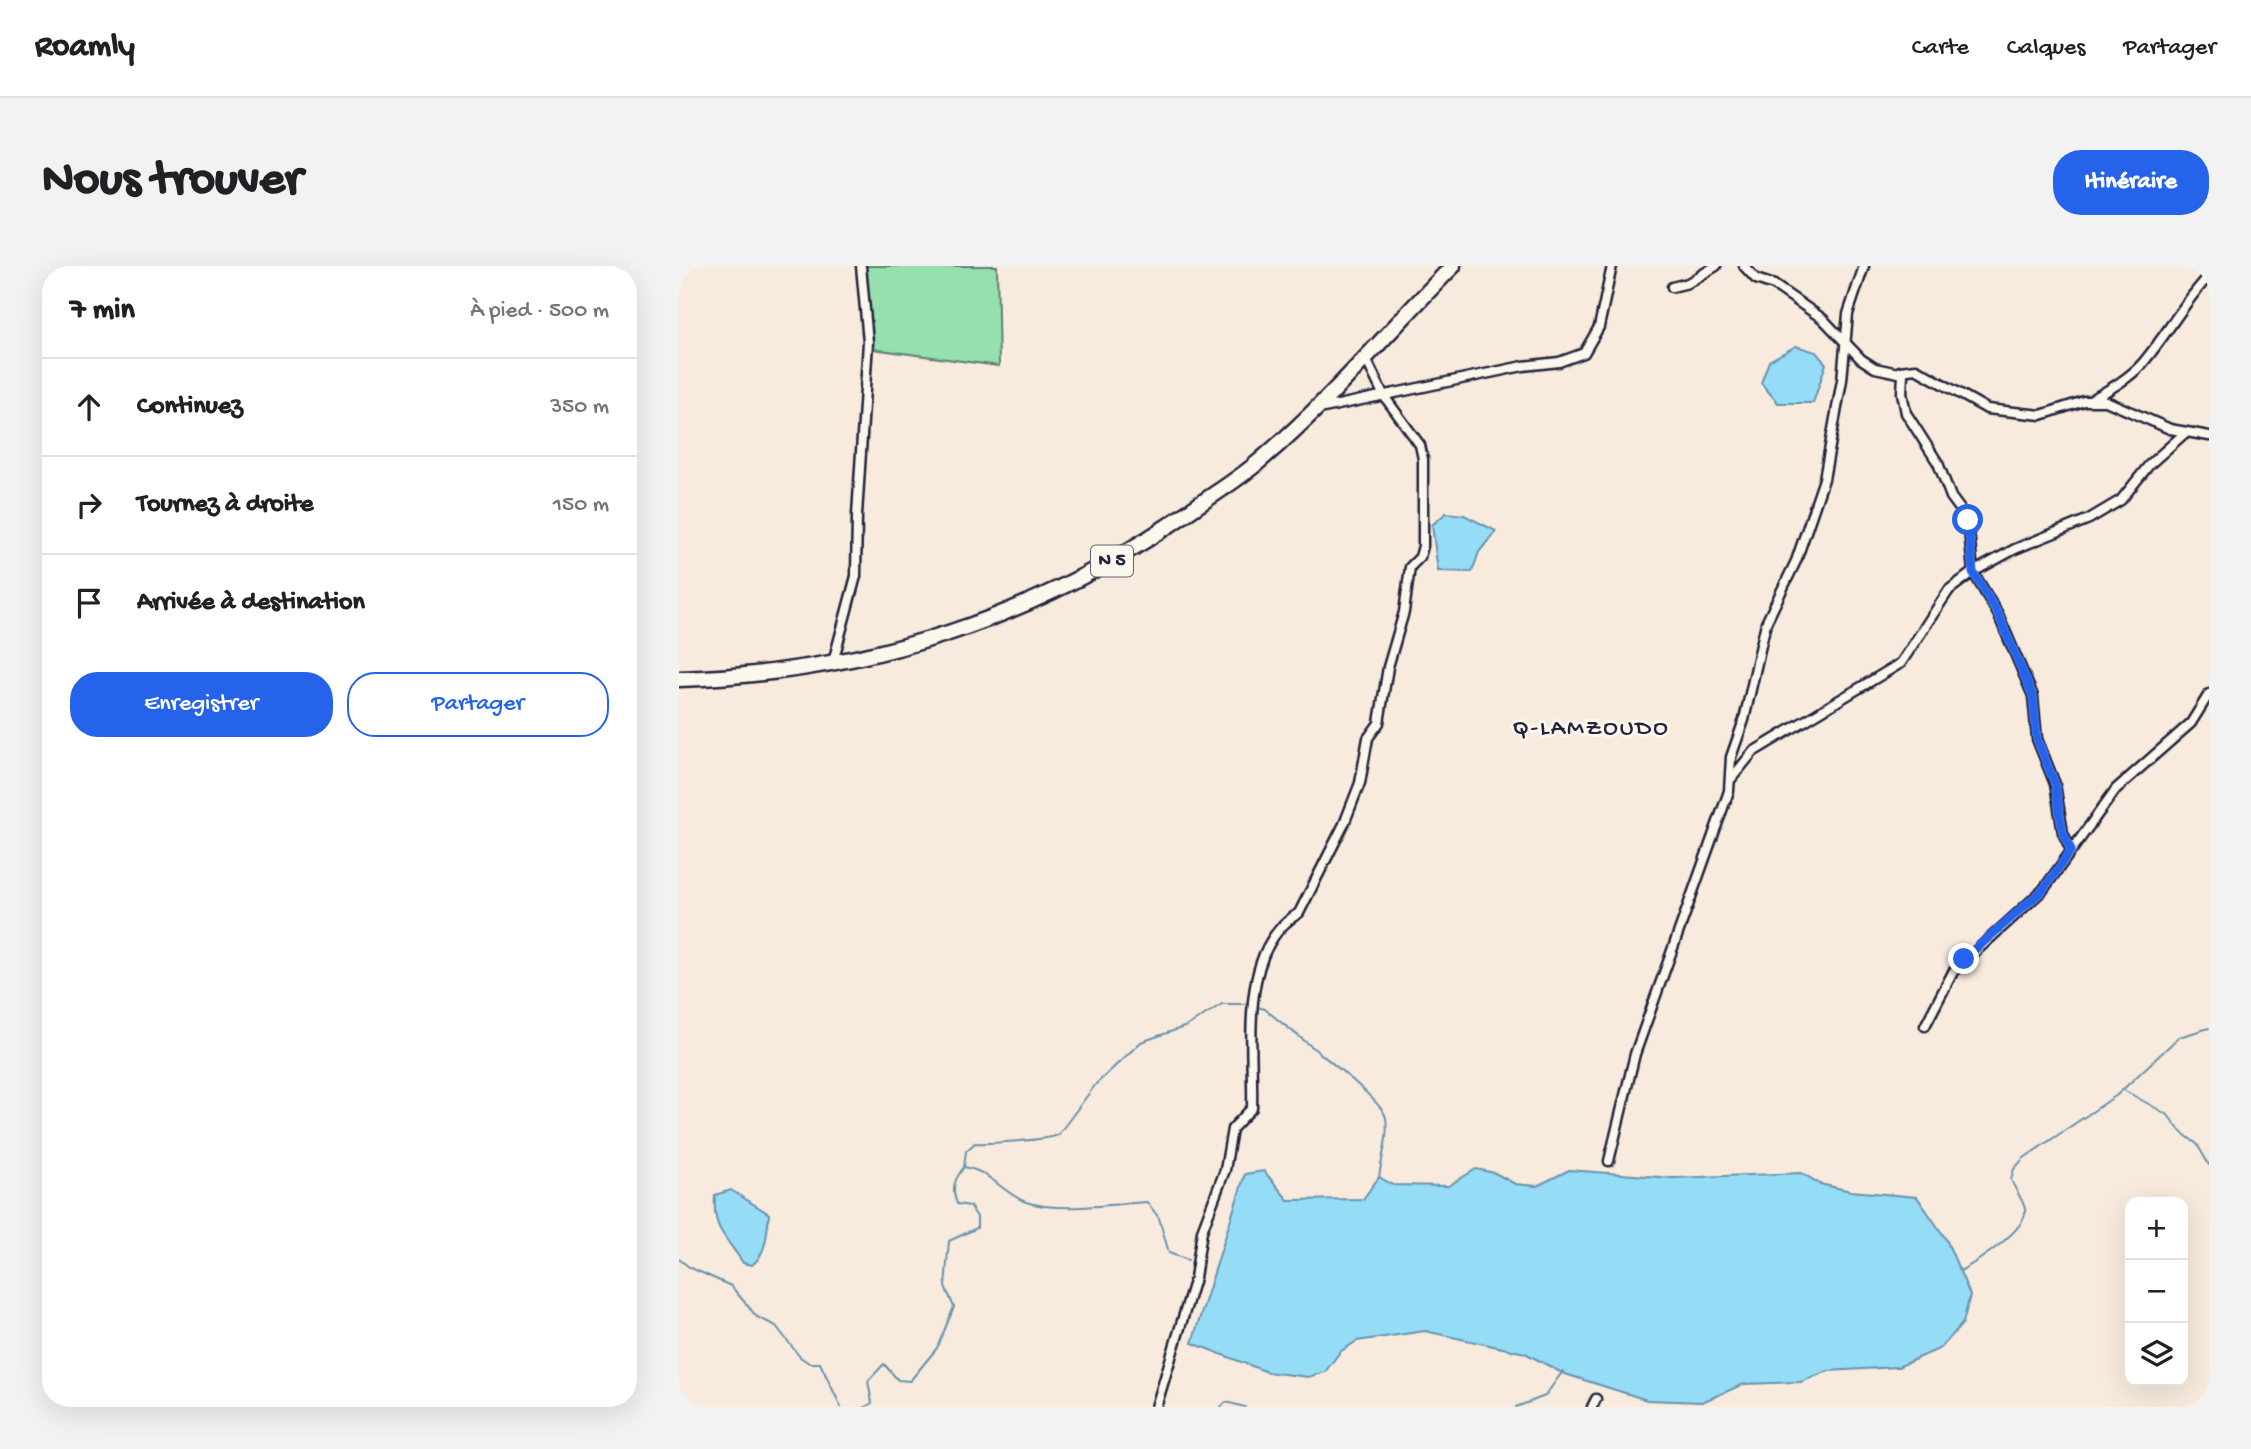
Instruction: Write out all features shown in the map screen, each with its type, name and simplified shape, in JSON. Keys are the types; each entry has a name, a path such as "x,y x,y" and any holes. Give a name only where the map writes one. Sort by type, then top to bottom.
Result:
{"highway":[{"name":"N 5","path":"679,679 761,673 833,663 950,635 992,620 1074,582 1150,538 1262,459 1313,411 1453,266"}],"street":[{"path":"833,663 856,576 856,515 868,342 861,266"},
{"path":"1313,411 1523,366 1559,362 1584,353 1599,327 1612,266"},
{"path":"1672,287 1688,283 1716,266"},
{"path":"1744,266 1756,279 1774,285 1823,319 1846,344 1875,368 1900,371 1916,369 1987,410 2041,415 2090,401 2118,385 2142,363 2191,295 2209,276"},
{"path":"1609,1161 1635,1054 1731,779 1731,757 1744,720 1766,623 1796,561 1824,479 1846,344 1848,314 1864,266"},
{"path":"1156,1407 1195,1278 1202,1231 1225,1170 1232,1129 1252,1108 1252,1005 1261,959 1286,921 1299,913 1344,824 1360,783 1368,738 1379,723 1388,667 1402,622 1410,567 1420,558 1423,546 1425,494 1420,445 1384,396 1365,357"},
{"path":"1900,371 1903,374 1902,393 1906,413 1938,463 1951,497 1968,520 1973,572 1998,614 2033,696 2037,739 2055,784 2063,833 2071,850"},
{"path":"2090,401 2106,401 2170,429 2209,436"},
{"path":"1731,779 1753,752 1901,663 1941,599 1973,572 2015,549 2089,519 2121,500 2149,465 2186,432"},
{"path":"1924,1026 1953,972 2043,890 2116,789 2191,723 2209,694"}],"green space":[{"path":"865,266 997,266 999,366 873,349"}],"water":[{"path":"1796,346 1816,352 1826,364 1813,403 1778,403 1761,383 1769,361"},
{"path":"1446,513 1464,515 1496,531 1479,552 1472,572 1438,571 1432,525"},
{"path":"1476,1169 1495,1173 1515,1184 1537,1186 1569,1170 1673,1178 1802,1173 1820,1184 1851,1191 1917,1197 1946,1239 1970,1295 1963,1323 1941,1348 1898,1367 1828,1371 1801,1382 1744,1384 1702,1402 1647,1400 1562,1373 1525,1353 1425,1331 1357,1341 1340,1352 1325,1372 1308,1377 1267,1372 1192,1343 1245,1174 1264,1171 1288,1200 1363,1199 1379,1177 1393,1185 1448,1186"},
{"path":"731,1190 769,1214 761,1255 752,1265 743,1263 718,1225 715,1195"}],"waterway":[{"path":"964,1167 966,1151 975,1143 1030,1140 1058,1135 1096,1084 1141,1042 1187,1026 1222,1004 1249,1004"},
{"path":"1254,1006 1265,1009 1332,1063 1381,1108 1386,1118 1386,1133 1379,1178"},
{"path":"1960,1271 2000,1244 2019,1226 2025,1209 2011,1179 2014,1169 2024,1158 2117,1095 2179,1037 2209,1028"},
{"path":"2122,1089 2168,1115 2181,1132 2197,1144 2209,1165"},
{"path":"865,1407 872,1403 868,1381 884,1364 898,1380 910,1381 937,1348 954,1307 945,1286 949,1241 977,1228 977,1217 970,1206 957,1204 955,1198 955,1184 964,1167 982,1173 1018,1198 1039,1205 1086,1207 1147,1202 1159,1218 1169,1253 1188,1260"},
{"path":"679,1259 689,1267 731,1286 757,1317 776,1326 800,1357 809,1363 820,1363 841,1407"},
{"path":"1516,1407 1545,1396 1563,1371"},
{"path":"1221,1407 1226,1402 1245,1407"}],"district":[{"name":"Q-LAMZOUDO","path":"1591,729"}],"route":[{"path":"1964,959 1989,940 2043,890 2071,850 2063,833 2055,784 2037,739 2033,696 1998,614 1973,572 1968,542 1968,520"}]}
